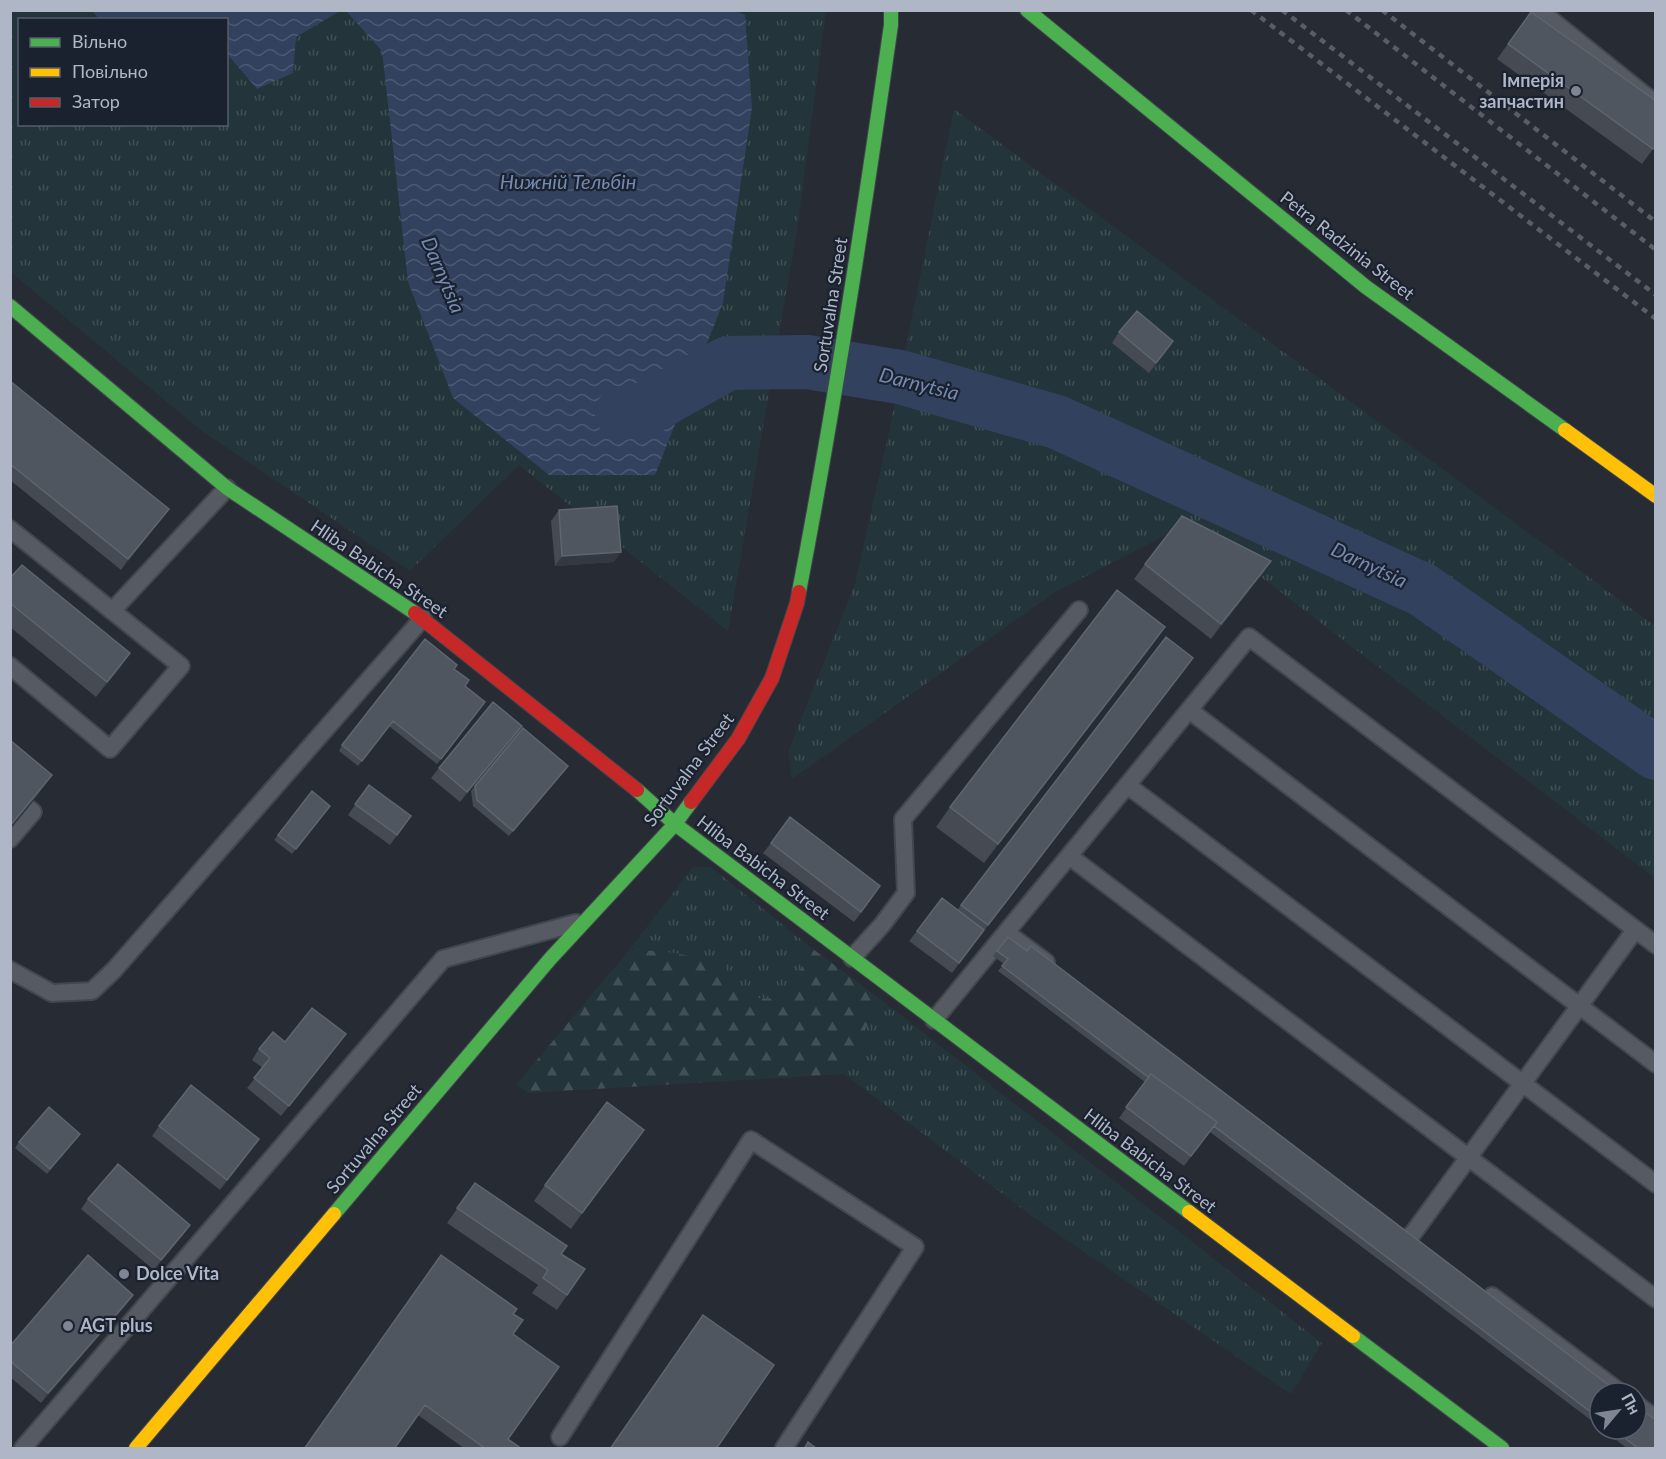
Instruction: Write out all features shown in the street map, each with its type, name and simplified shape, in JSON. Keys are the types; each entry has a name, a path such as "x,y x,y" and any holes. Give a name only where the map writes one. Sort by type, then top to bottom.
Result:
{"street":[{"name":"Sortuvalna Street","path":"136,1449 550,959 675,824 738,740 772,678 797,603 823,468 860,241 891,25 891,10"},
{"name":"Petra Radzinia Street","path":"1027,10 1366,286 1656,496"},
{"name":"Hliba Babicha Street","path":"10,306 227,488 423,618 629,783 675,824 1502,1449"}],"lane":[{"path":"1539,10 1656,104"},
{"path":"112,611 227,488"},
{"path":"10,666 110,749 181,666 13,535"},
{"path":"852,958 882,925 906,893 903,819 1079,609"},
{"path":"10,970 52,993 92,991 114,970 423,618"},
{"path":"934,1020 1249,637 1656,945"},
{"path":"1189,710 1656,1064"},
{"path":"1127,785 1656,1184"},
{"path":"10,793 33,812 10,839"},
{"path":"1069,856 1656,1299"},
{"path":"23,1449 443,959 586,920"},
{"path":"1411,1236 1635,930"},
{"path":"1006,933 1063,975"},
{"path":"560,1437 752,1140 915,1247 784,1449"},
{"path":"1478,1286 1605,1381"}],"green space":[{"path":"10,11 92,11 98,18 18,18 18,126 228,126 228,55 257,89 296,37 340,11 346,11 382,51 408,282 453,398 549,475 655,474 723,303 752,108 745,16 734,11 826,11 797,229 728,631 519,465 410,571 202,431 11,272"},
{"path":"954,109 1655,626 1655,878 1261,577 1172,532 1055,592 792,779 788,752 855,584 889,432"},
{"path":"693,867 711,867 813,949 782,998 741,999 722,963 630,949"},
{"path":"630,949 675,953 722,963 741,999 782,998 813,949 880,999 844,1074 529,1093 516,1085"},
{"path":"880,999 1322,1343 1291,1394 1036,1219 844,1074"}],"water":[{"name":"Нижній Тельбін","path":"734,10 745,15 752,108 723,303 655,475 549,475 453,398 408,282 382,51 346,11"},
{"path":"92,11 340,11 296,37 293,73 257,89 228,55 228,18 98,18"}],"building":[{"path":"1531,12 1656,101 1656,145 1653,149 1508,44"},
{"path":"1137,311 1173,341 1156,363 1119,332"},
{"path":"10,381 169,509 128,559 10,464"},
{"path":"617,506 621,552 562,556 559,510"},
{"path":"1182,516 1271,561 1221,624 1145,564"},
{"path":"22,565 130,653 107,682 10,603 10,578"},
{"path":"1117,590 1165,627 998,844 950,807"},
{"path":"1166,637 1193,658 988,925 961,905"},
{"path":"425,639 457,665 454,669 469,680 465,686 485,702 441,759 393,721 362,761 342,745"},
{"path":"493,702 522,726 467,792 439,768"},
{"path":"523,728 568,766 513,831 477,800 475,786"},
{"path":"10,740 52,775 10,826"},
{"path":"369,785 411,816 397,835 355,804"},
{"path":"312,791 330,806 296,849 278,835"},
{"path":"790,817 880,886 861,912 771,843"},
{"path":"942,898 984,930 959,963 917,931"},
{"path":"1008,937 1027,951 1031,946 1603,1381 1588,1381 1588,1410 1214,1126 1217,1122 1151,1074 1148,1077 1002,966 1008,959 997,951"},
{"path":"312,1008 346,1034 289,1106 254,1078 270,1058 259,1049 273,1032 285,1042"},
{"path":"1151,1074 1217,1122 1191,1156 1126,1107"},
{"path":"191,1085 259,1139 227,1180 159,1126"},
{"path":"607,1102 644,1130 582,1213 545,1185"},
{"path":"49,1107 80,1134 50,1169 19,1142"},
{"path":"118,1164 190,1225 161,1260 88,1199"},
{"path":"475,1183 567,1246 561,1254 585,1269 567,1295 543,1278 548,1270 457,1208"},
{"name":"AGT plus","path":"88,1255 133,1295 48,1393 10,1361 10,1346"},
{"path":"441,1255 517,1309 513,1314 523,1320 513,1334 559,1367 508,1439 522,1449 486,1449 425,1405 394,1449 304,1449"},
{"path":"703,1315 774,1365 716,1449 610,1449"},
{"path":"1648,1414 1656,1420 1656,1449 1639,1449 1629,1441 1648,1441"},
{"path":"808,1442 817,1449 804,1449"}],"waterway":[{"name":"Darnytsia","path":"622,413 646,409 728,363 807,362 900,377 1057,422 1423,590 1656,753"}],"railway":[{"path":"1251,10 1656,319"},
{"path":"1282,10 1656,295"},
{"path":"1346,10 1656,250"},
{"path":"1382,10 1656,222"}],"traffic: fast":[{"path":"799,592 848,309 891,25 891,10"},
{"path":"1027,10 1366,287 1565,430"},
{"path":"10,306 227,488 415,613"},
{"path":"637,790 675,824 1189,1212"},
{"path":"334,1214 550,959 675,824 691,802"},
{"path":"1353,1336 1502,1448"}],"traffic: slow":[{"path":"1565,430 1656,496"},
{"path":"1189,1212 1353,1336"},
{"path":"136,1448 334,1214"}],"traffic: jam":[{"path":"691,802 738,739 772,678 799,592"},
{"path":"415,613 637,790"}],"place":[{"name":"Імперія запчастин","path":"1576,91"},
{"name":"Dolce Vita","path":"124,1274"},
{"name":"AGT plus","path":"68,1326"}]}
